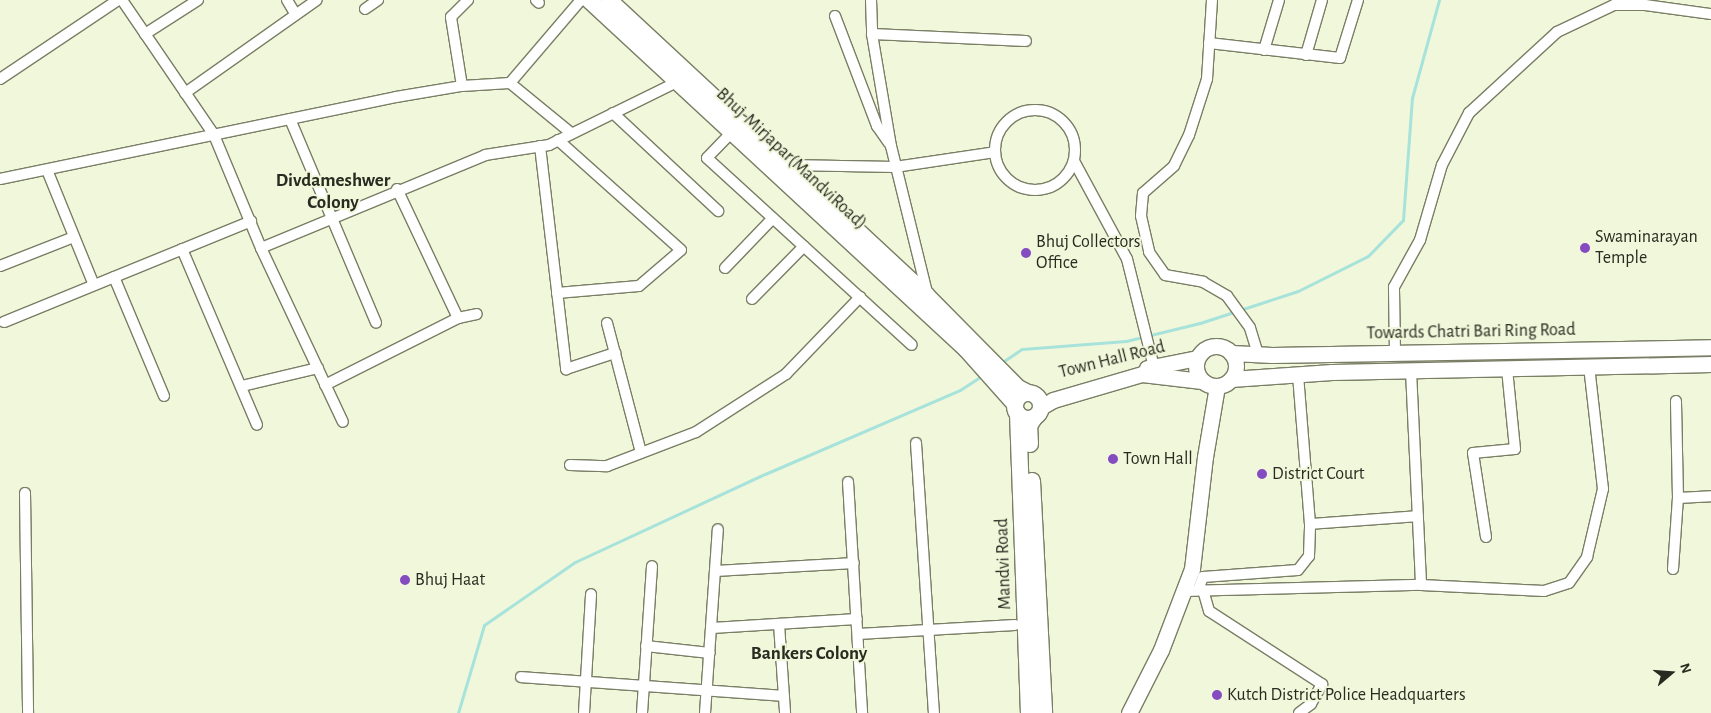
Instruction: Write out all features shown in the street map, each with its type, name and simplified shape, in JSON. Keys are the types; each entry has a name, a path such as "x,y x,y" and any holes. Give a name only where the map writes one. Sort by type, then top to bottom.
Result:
{"main road":[{"name":"Bhuj-Mirjapar(MandviRoad)","path":"589,0 732,132 971,346"},
{"name":"Bhuj-Mirjapar(MandviRoad)","path":"609,0 928,296 971,346"},
{"path":"971,346 1025,402"},
{"name":"Mandvi Road","path":"1025,402 1029,713"},
{"name":"Mandvi Road","path":"1025,402 1030,426 1044,713"}],"street":[{"path":"0,79 120,0 214,135 261,248 343,422"},
{"path":"145,34 198,0"},
{"path":"287,0 296,14"},
{"path":"185,93 317,0"},
{"path":"365,9 378,0"},
{"path":"462,86 451,17 468,0"},
{"path":"510,83 581,0"},
{"path":"871,0 872,34 895,167 928,296"},
{"path":"1212,0 1207,79 1189,134 1174,166 1143,193 1141,216 1149,252 1165,275 1203,282 1227,296 1250,328 1258,355"},
{"path":"1264,50 1279,0"},
{"path":"1306,55 1322,0"},
{"path":"1209,43 1340,58 1358,0"},
{"path":"1395,353 1394,287 1420,240 1442,165 1469,114 1557,32 1614,5 1644,5 1711,14"},
{"path":"835,16 876,126 891,146"},
{"path":"872,34 1026,41"},
{"path":"261,248 396,189 486,155 540,146 558,140 677,82"},
{"path":"0,179 290,119 462,86 510,83 571,134"},
{"path":"1038,110 1053,114 1070,130 1075,145 1074,161 1066,176 1053,186 1029,189 1006,177 995,152 998,134 1008,120 1023,111 1038,110"},
{"path":"613,113 718,211"},
{"path":"290,119 376,323"},
{"path":"732,132 707,158 912,345"},
{"path":"557,293 639,286 681,250 558,140"},
{"path":"540,146 566,369 615,353"},
{"path":"788,165 895,167 995,152"},
{"path":"1074,161 1127,259 1154,367"},
{"path":"47,170 94,285"},
{"path":"396,189 458,318"},
{"path":"725,268 773,218"},
{"path":"4,322 250,221"},
{"path":"0,266 74,237"},
{"path":"752,299 804,246"},
{"path":"182,249 242,386 256,425"},
{"path":"114,277 164,396"},
{"path":"570,465 608,466 696,432 786,374 860,297"},
{"path":"326,385 458,318 477,314"},
{"path":"607,324 641,453"},
{"path":"1231,379 1236,363 1231,353 1221,346 1210,346 1197,358 1196,370 1208,384 1205,457 1192,569 1195,590 1209,611 1322,684 1311,704 1299,713"},
{"name":"Towards Chatri Bari Ring Road","path":"1231,353 1258,355 1711,347"},
{"name":"Town Hall Road","path":"1025,402 1154,367 1197,358"},
{"path":"1208,384 1231,379 1298,374 1711,364"},
{"path":"1195,590 1421,585 1544,591 1569,583 1578,573 1587,557 1603,489 1589,367"},
{"path":"242,386 318,368"},
{"path":"1486,537 1473,453 1515,449 1507,369"},
{"path":"1412,371 1421,585"},
{"name":"Town Hall Road","path":"1025,402 1053,400 1142,374 1208,384"},
{"path":"1180,605 1195,590 1203,577 1298,570 1309,556 1310,524 1298,374"},
{"path":"1129,713 1180,605 1208,384"},
{"path":"1673,569 1678,498 1676,401"},
{"path":"916,442 934,713"},
{"path":"848,482 862,713"},
{"path":"25,493 28,713"},
{"path":"1678,498 1711,496"},
{"path":"1310,524 1418,516"},
{"path":"705,713 718,529"},
{"path":"716,571 854,563"},
{"path":"642,713 652,566"},
{"path":"584,713 591,594"},
{"path":"712,628 856,618"},
{"path":"779,624 785,713"},
{"path":"858,634 1015,625"},
{"path":"646,646 710,653"},
{"path":"521,677 783,696"}],"waterway":[{"path":"1001,363 1022,349 1126,341 1200,323 1298,291 1368,256 1403,220 1412,98 1439,0"},
{"path":"458,713 484,625 575,562 765,474 960,390 983,375"}],"place":[{"name":"Swaminarayan Temple","path":"1585,248"},
{"name":"Bhuj Collectors Office","path":"1026,253"},
{"name":"Town Hall","path":"1113,459"},
{"name":"District Court","path":"1262,474"},
{"name":"Bhuj Haat","path":"405,580"},
{"name":"Kutch District Police Headquarters","path":"1217,695"}],"district":[{"name":"Divdameshwer Colony","path":"333,192"},
{"name":"Bankers Colony","path":"809,654"}]}
